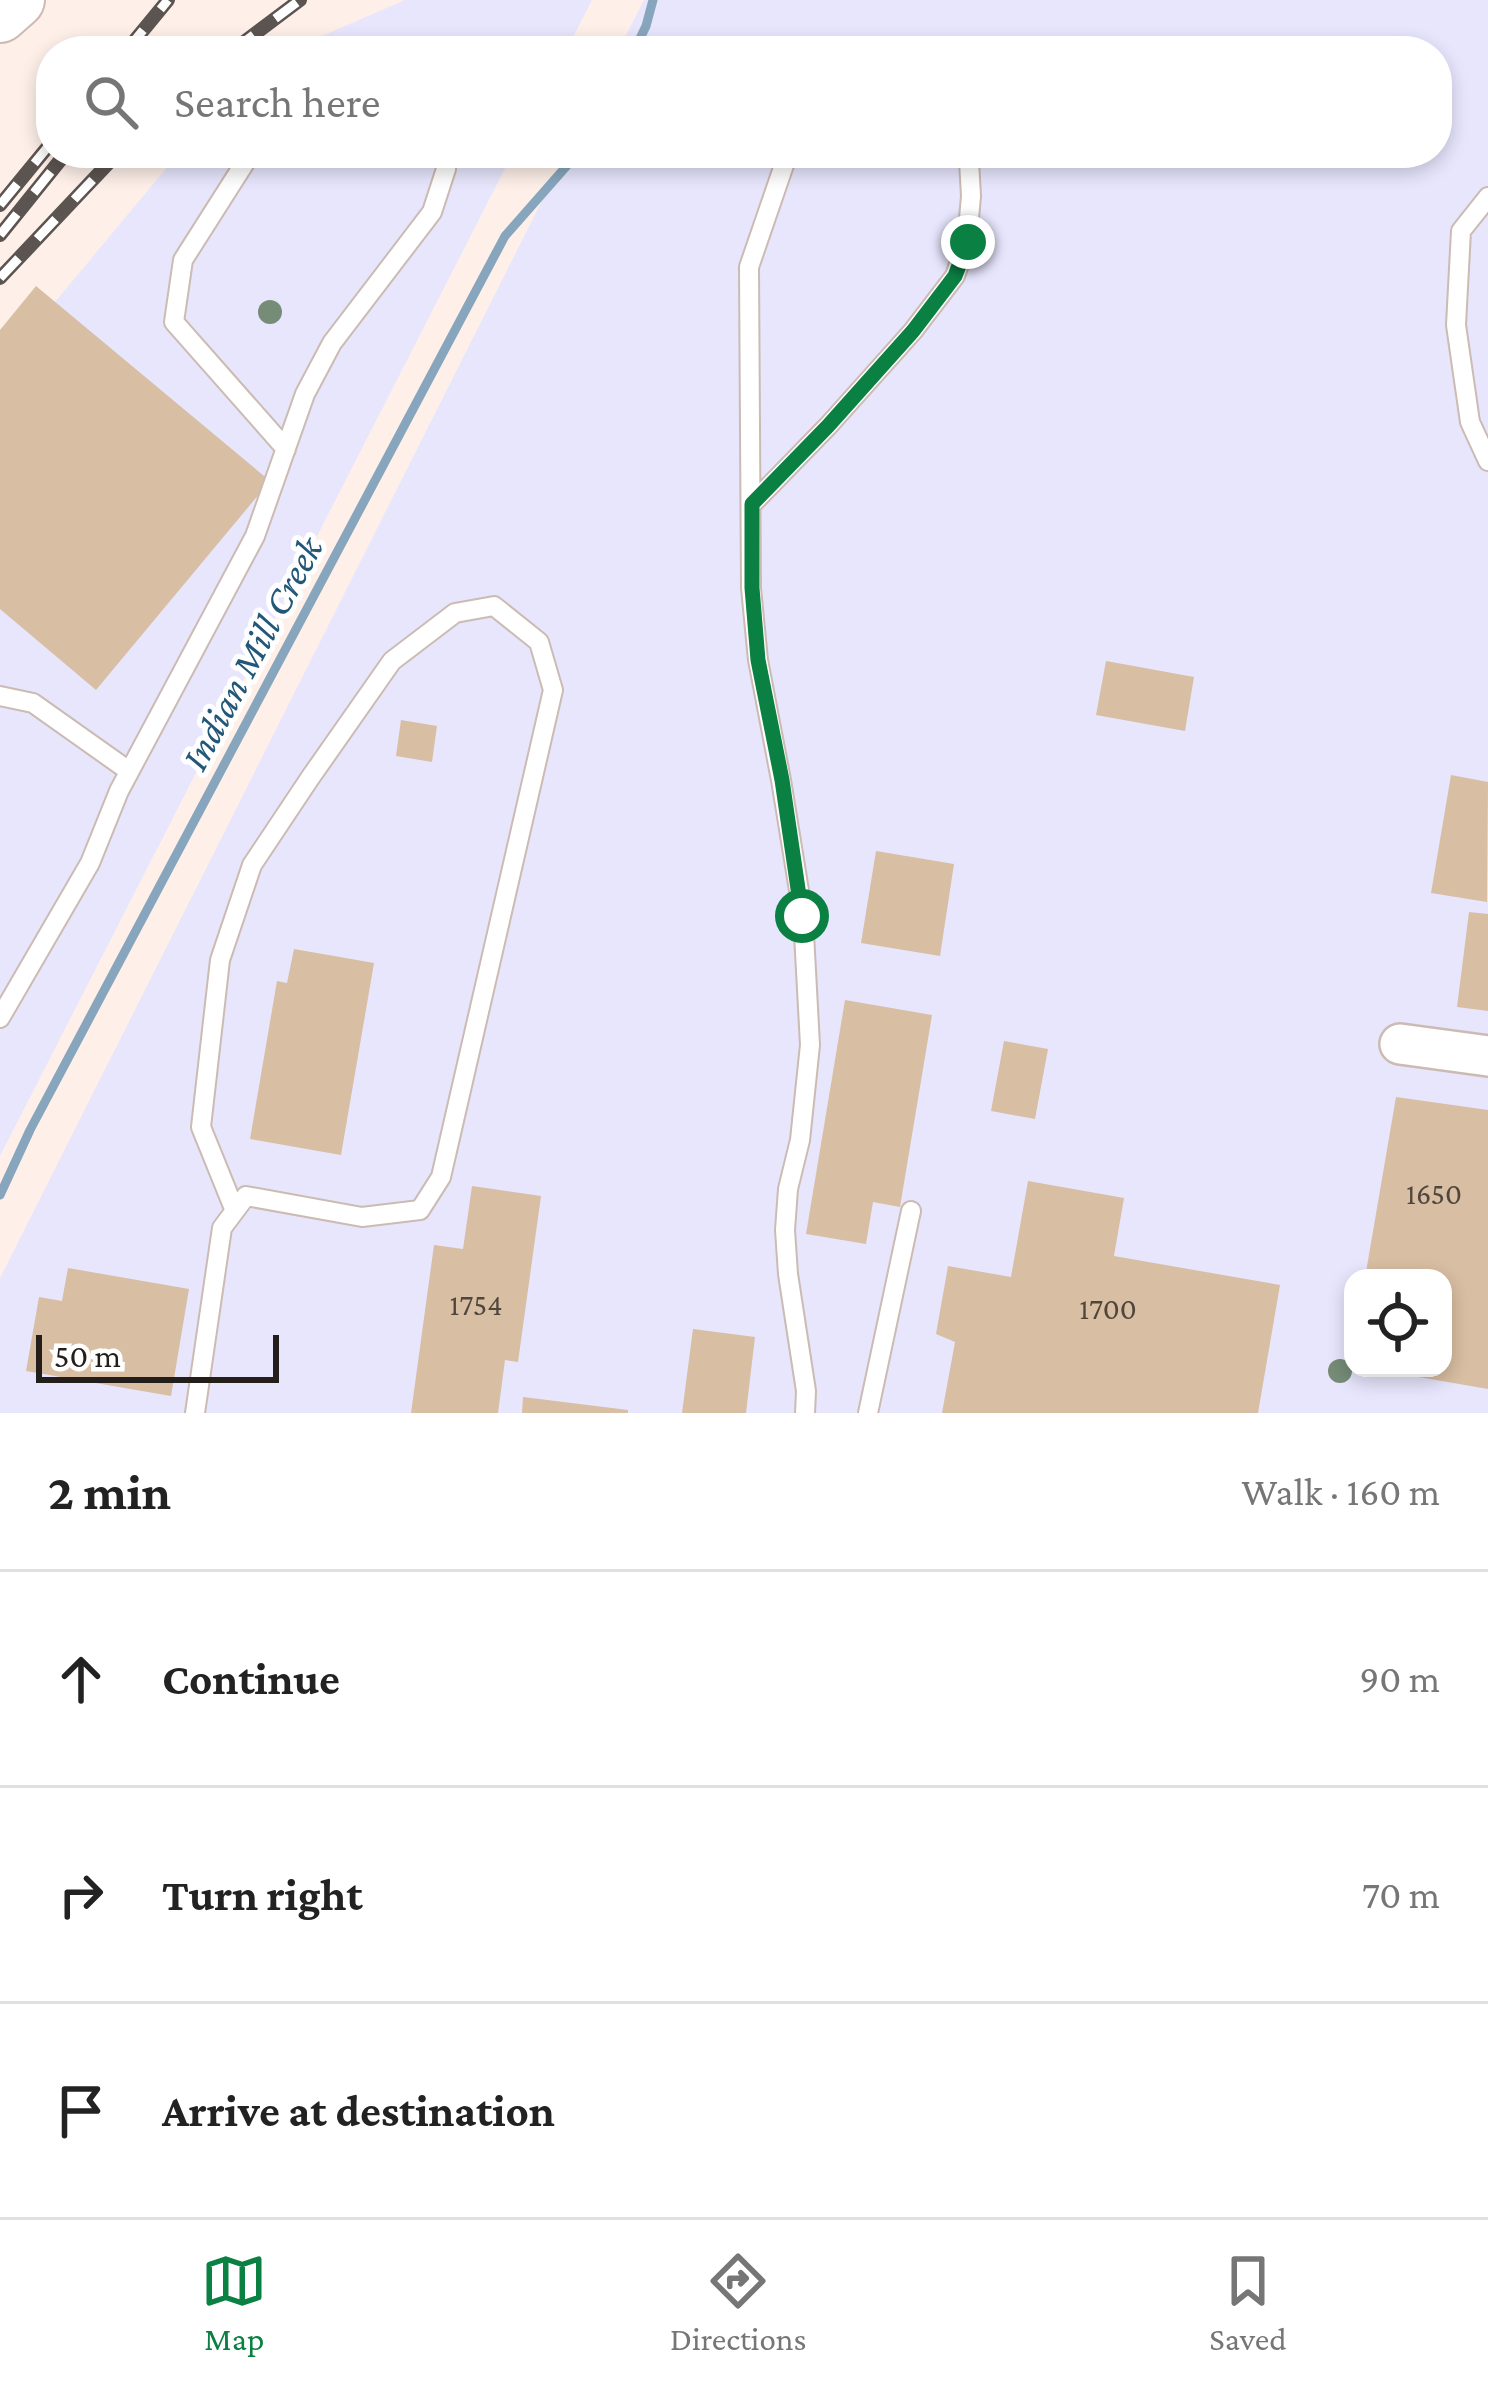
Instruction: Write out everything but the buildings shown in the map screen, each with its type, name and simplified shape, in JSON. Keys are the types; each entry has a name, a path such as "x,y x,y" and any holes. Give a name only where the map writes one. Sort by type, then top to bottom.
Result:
{"main road":[{"path":"0,15 17,0"}],"street":[{"path":"1400,1044 1488,1056"}],"lane":[{"path":"241,168 183,260 174,322 286,449"},
{"path":"0,1018 90,863 130,771 255,536 305,394 332,343 432,212 446,168"},
{"path":"783,168 749,266 752,588 758,660 802,916 810,1045 785,1231 805,1413"},
{"path":"752,504 913,331 955,276 968,242 969,168"},
{"path":"1488,197 1461,231 1456,325 1470,422 1488,461"},
{"path":"195,1413 222,1228 235,1211 246,1196 362,1216 420,1210 441,1177 553,690 539,642 494,606 455,614 392,662 252,865 220,960 201,1127 235,1211"},
{"path":"0,695 32,703 130,771"},
{"path":"868,1413 910,1211"}],"shaded area":[{"path":"405,0 592,0 574,36 322,36"},
{"path":"644,0 1488,0 1488,1413 0,1413 0,1278 558,168 1452,168 1452,36 626,36"},
{"path":"167,168 505,168 0,1156 0,368"}],"waterway":[{"name":"Indian Mill Creek","path":"641,36 653,0"},
{"name":"Indian Mill Creek","path":"0,1195 30,1130 505,236 565,168"}],"railway":[{"path":"138,36 168,0"},
{"path":"252,36 300,0"},
{"path":"0,205 36,161"},
{"path":"0,235 54,168"},
{"path":"0,278 104,168"}],"route":[{"path":"802,916 758,660 752,504 913,331 955,276 968,242"}]}
